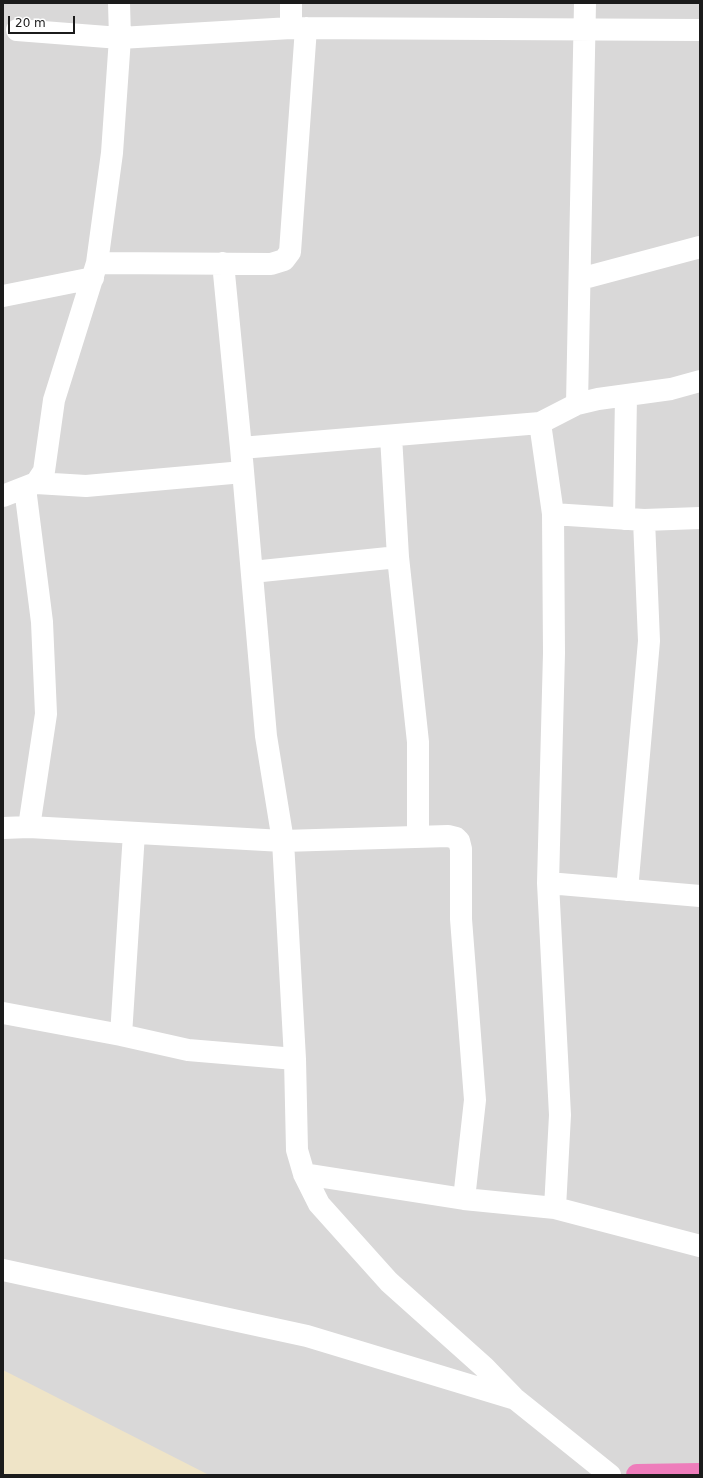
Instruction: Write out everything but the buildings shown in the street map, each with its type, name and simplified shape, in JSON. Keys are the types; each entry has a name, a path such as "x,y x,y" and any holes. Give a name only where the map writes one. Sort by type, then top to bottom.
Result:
{"highway":[{"path":"637,1475 700,1474"}],"street":[{"path":"3,496 30,485 44,471 54,400 95,270 112,152 120,38 119,3"},
{"path":"3,296 95,270 223,263 271,264 284,260 290,252 299,28 291,3"},
{"path":"577,404 585,3"},
{"path":"18,30 120,38 299,28 700,30"},
{"path":"580,279 700,247"},
{"path":"223,263 266,736 283,840 296,1059 297,1150 304,1174 319,1204 388,1282 484,1367 514,1398 610,1475"},
{"path":"241,448 540,423 577,404 598,399 671,389 700,381"},
{"path":"626,396 634,519 649,641 627,890"},
{"path":"540,423 553,514 554,653 548,883 560,1115 555,1208"},
{"path":"391,436 398,557 418,742 418,836"},
{"path":"30,485 86,486 243,472"},
{"path":"29,827 46,714 42,622 30,485"},
{"path":"553,514 634,519 700,518"},
{"path":"252,572 398,557"},
{"path":"3,828 29,827 283,840 418,836 448,836 456,838 459,841 461,849 461,919 475,1100 464,1199"},
{"path":"121,1035 134,833"},
{"path":"548,883 700,896"},
{"path":"3,1013 121,1035 188,1050 296,1059"},
{"path":"304,1174 464,1199 555,1208 700,1246"},
{"path":"3,1270 307,1336 514,1398"}],"shaded area":[{"path":"3,3 700,3 700,1475 3,1475"},
{"path":"3,1370 209,1475 3,1475"}]}
